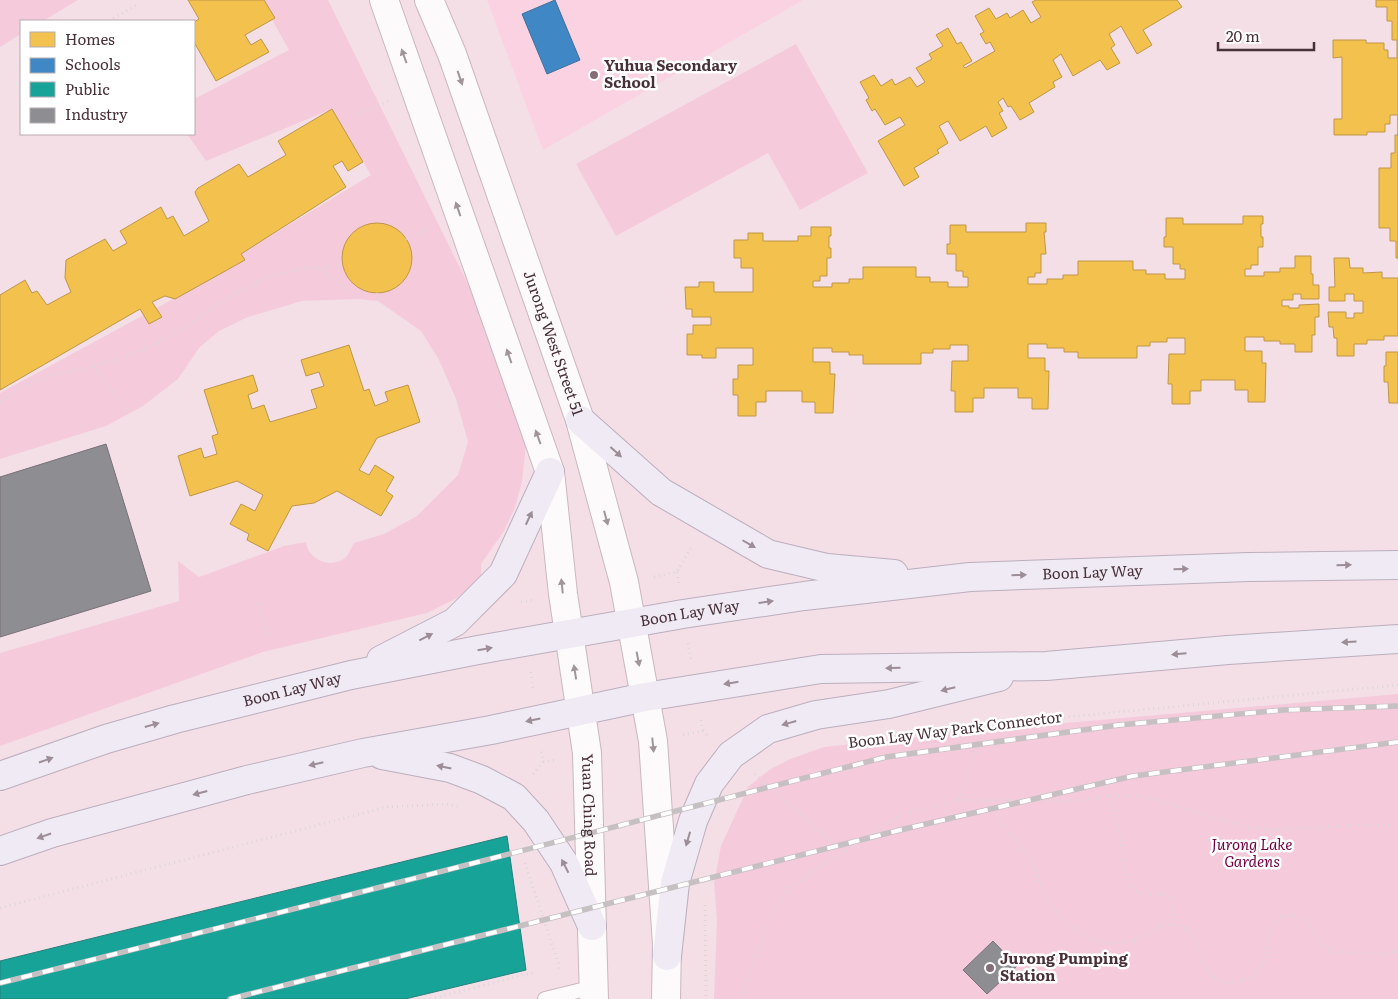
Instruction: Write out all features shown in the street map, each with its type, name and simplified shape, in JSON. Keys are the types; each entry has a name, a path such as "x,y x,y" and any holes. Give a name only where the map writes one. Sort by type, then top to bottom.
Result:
{"main road":[{"path":"580,420 661,492 768,554 827,568 890,574 970,577"},
{"path":"351,675 455,622 503,574 550,472"},
{"name":"Boon Lay Way","path":"0,776 106,739 175,719 351,675 527,641 683,614 804,596 970,577 1249,566 1398,565"},
{"path":"0,851 52,833 238,782 363,753 492,730 645,697 821,669 1046,666 1228,650 1398,639"},
{"path":"667,956 675,883 693,821 709,784 731,754 768,729 816,715 889,704 1046,666"},
{"path":"363,753 450,768 482,780 514,797 536,821 564,862 592,926"}],"street":[{"path":"384,0 550,472 569,634"},
{"name":"Jurong West Street 51","path":"429,0 452,54 580,420 624,582 645,697"},
{"name":"Yuan Ching Road","path":"569,634 587,754 594,993"},
{"path":"645,697 654,741 667,956 666,999"}],"lane":[{"path":"545,999 594,993"}],"path":[{"path":"111,20 136,5"},
{"path":"355,115 378,105"},
{"path":"406,239 434,226"},
{"path":"0,402 18,389 51,375 94,366 124,357 163,341 238,292 269,277 300,269 343,265"},
{"path":"321,268 357,298"},
{"path":"377,293 378,301"},
{"path":"94,366 129,414"},
{"path":"677,572 702,731"},
{"path":"503,574 521,602 543,762 514,797"},
{"path":"259,604 268,637"},
{"name":"Boon Lay Way Park Connector","path":"876,739 985,725 1398,686"},
{"path":"959,800 985,725"},
{"path":"760,770 753,773 842,852"},
{"path":"742,999 750,971 769,921 786,888 900,815 959,800 1072,801 1110,796 1143,796 1245,827 1276,830 1360,825 1398,826"},
{"path":"1110,796 1120,833 1125,872 1130,886 1142,894 1164,894 1173,898 1173,924"},
{"path":"987,800 1032,862 1047,899 1063,920 1086,937 1111,944 1139,940 1157,927 1173,924 1191,931 1197,942 1202,962 1212,976 1228,983 1250,979 1262,968 1268,954 1269,929 1280,917 1295,915 1309,924 1321,945 1333,952 1383,954 1398,951"},
{"path":"0,908 387,807 444,804 463,807"},
{"path":"524,859 559,965"},
{"path":"705,901 706,999"},
{"path":"430,999 535,972"}],"shaded area":[{"name":"Yuhua Secondary School","path":"487,0 803,0 543,150"}],"green space":[{"path":"0,0 78,0 45,20 20,20 20,35 0,47"},
{"path":"261,0 328,0 526,402 526,445 522,482 515,507 504,531 481,564 481,577 457,598 427,613 263,652 0,746 0,653 179,601 178,561 199,577 284,546 306,542 311,554 316,558 328,563 340,561 346,557 354,543 384,534 417,516 458,475 468,442 456,399 439,360 421,331 378,301 357,299 302,301 248,317 219,331 199,348 178,379 143,406 106,426 0,459 0,393 245,260 241,254 371,175 332,109 206,161 188,135 195,135 195,98 289,50"},
{"path":"796,44 868,173 800,210 768,153 616,236 576,164"},
{"name":"Jurong Lake Gardens","path":"1398,694 1398,999 714,999 717,920 714,883 721,846 748,787 769,770 790,759 824,747 974,731"}],"building: Homes":[{"path":"188,0 264,0 275,18 245,35 251,45 261,39 269,52 216,81 195,44 195,21 199,19"},
{"path":"1036,0 1177,0 1182,7 1143,30 1152,45 1137,54 1121,26 1109,34 1115,45 1111,48 1120,63 1107,70 1100,60 1073,76 1061,54 1053,60 1062,77 1053,82 1055,87 1029,103 1034,112 1020,120 1011,106 1008,107 1003,98 998,102 1003,111 999,113 1007,128 992,137 986,126 960,141 948,121 939,126 948,143 937,150 939,153 914,168 919,177 904,186 878,141 905,125 900,117 885,125 875,109 872,111 866,100 869,98 860,82 874,75 881,86 892,79 895,85 910,77 917,87 925,82 916,68 932,59 929,54 943,46 936,35 948,28 957,44 961,42 972,61 963,66 965,68 995,51 990,42 986,44 980,34 984,32 975,16 989,8 996,19 1007,13 1010,18 1023,10 1031,23 1041,17 1032,2"},
{"path":"1376,0 1398,0 1398,115 1390,115 1390,124 1385,124 1385,132 1367,132 1367,135 1334,135 1334,119 1342,119 1342,57 1333,58 1333,40 1366,40 1366,43 1384,43 1384,50 1388,50 1388,58 1397,58 1397,40 1392,40 1392,21 1387,21 1387,7 1376,7"},
{"path":"332,109 363,162 348,171 342,161 333,166 346,187 241,254 245,260 175,299 165,296 152,302 162,317 149,324 140,309 0,390 0,295 25,280 32,293 37,291 47,305 71,292 65,278 66,260 105,239 113,251 127,243 120,231 161,207 167,219 173,216 184,236 209,221 195,192 198,188 239,164 248,177 286,155 278,141"},
{"path":"1395,135 1398,135 1398,258 1396,258 1396,241 1390,241 1390,228 1379,228 1379,168 1391,168 1391,153 1395,153"},
{"path":"1243,216 1263,216 1261,237 1263,237 1263,247 1258,247 1258,265 1251,265 1251,269 1245,269 1245,276 1264,276 1264,272 1280,272 1280,268 1295,268 1295,256 1311,256 1313,285 1319,285 1319,299 1301,299 1301,294 1293,294 1293,300 1282,300 1282,306 1289,306 1289,308 1299,308 1299,305 1319,304 1319,317 1315,317 1315,335 1312,335 1312,352 1295,352 1295,344 1280,344 1280,341 1264,341 1264,337 1245,337 1245,351 1262,351 1262,363 1266,363 1265,402 1248,402 1248,390 1235,390 1235,380 1201,380 1201,391 1190,391 1190,404 1172,404 1172,384 1168,384 1169,354 1185,354 1185,338 1167,338 1167,342 1150,342 1150,346 1137,346 1137,358 1078,358 1078,352 1064,352 1064,348 1047,348 1047,344 1028,344 1028,358 1045,358 1045,371 1049,371 1048,409 1032,409 1032,398 1018,398 1018,388 984,388 984,398 973,398 973,412 955,412 955,391 951,391 952,361 968,361 968,345 950,345 950,349 933,349 933,353 921,353 921,364 863,364 863,355 849,355 849,352 832,352 832,348 813,348 813,362 830,362 830,374 835,374 833,413 815,413 815,402 802,402 802,391 766,391 766,402 756,402 756,416 738,416 738,395 733,395 733,379 738,379 738,365 753,365 753,348 716,348 716,358 702,358 702,355 687,355 687,334 693,334 693,325 711,325 711,317 692,317 692,309 686,309 685,287 699,287 699,282 714,282 714,292 753,292 753,268 741,268 741,258 734,258 734,240 748,240 748,233 763,233 763,241 798,241 798,236 811,236 811,227 831,227 829,248 831,248 831,258 827,258 827,276 820,276 820,281 813,281 813,287 832,287 832,283 849,283 849,279 863,279 863,267 916,267 916,277 930,277 930,282 948,282 948,287 968,287 968,277 963,277 963,271 956,271 956,254 947,254 947,244 950,244 950,225 966,225 966,232 1026,232 1026,223 1046,223 1046,232 1044,232 1046,254 1041,254 1041,273 1035,273 1035,277 1028,277 1028,284 1047,284 1047,279 1063,279 1063,275 1078,275 1078,261 1133,261 1133,270 1146,270 1146,274 1165,274 1165,279 1185,279 1185,269 1180,269 1180,264 1173,264 1173,247 1164,247 1166,218 1183,218 1183,224 1243,224"},
{"path":"377,223 396,229 406,239 412,258 406,277 396,287 377,293 358,287 348,277 342,258 348,239 358,229"},
{"path":"1334,258 1349,258 1350,268 1363,268 1363,273 1382,272 1382,278 1398,278 1398,336 1384,336 1384,340 1367,340 1367,344 1354,344 1354,356 1337,356 1337,338 1334,338 1333,327 1329,327 1328,312 1346,312 1346,318 1354,318 1354,313 1363,313 1363,301 1354,301 1354,294 1345,294 1345,301 1329,301 1329,287 1335,287"},
{"path":"349,345 364,391 369,389 375,406 388,401 385,392 408,385 420,422 377,438 359,470 369,475 375,465 394,477 386,491 393,496 381,516 337,491 314,503 292,506 268,551 247,540 249,534 230,524 241,504 255,511 263,495 237,481 190,496 178,456 201,448 204,458 217,454 212,436 218,434 204,390 253,375 258,391 248,395 252,409 264,405 270,422 317,408 311,390 324,386 319,372 306,376 301,360"},
{"path":"1386,352 1398,352 1398,403 1389,403 1388,382 1384,382"}],"building: Schools":[{"path":"555,0 580,60 547,74 522,14"}],"building: Public":[{"path":"507,836 526,970 405,999 0,999 0,961"}],"building: Industry":[{"path":"106,444 151,591 0,637 0,477"},
{"name":"Jurong Pumping Station","path":"993,941 1017,966 987,994 963,970"}],"railway":[{"path":"0,983 886,757 1119,725 1283,710 1398,706"},
{"path":"230,999 900,830 1133,776 1398,742"}],"place":[{"name":"Yuhua Secondary School","path":"594,75"},
{"name":"Jurong Pumping Station","path":"990,968"}]}
